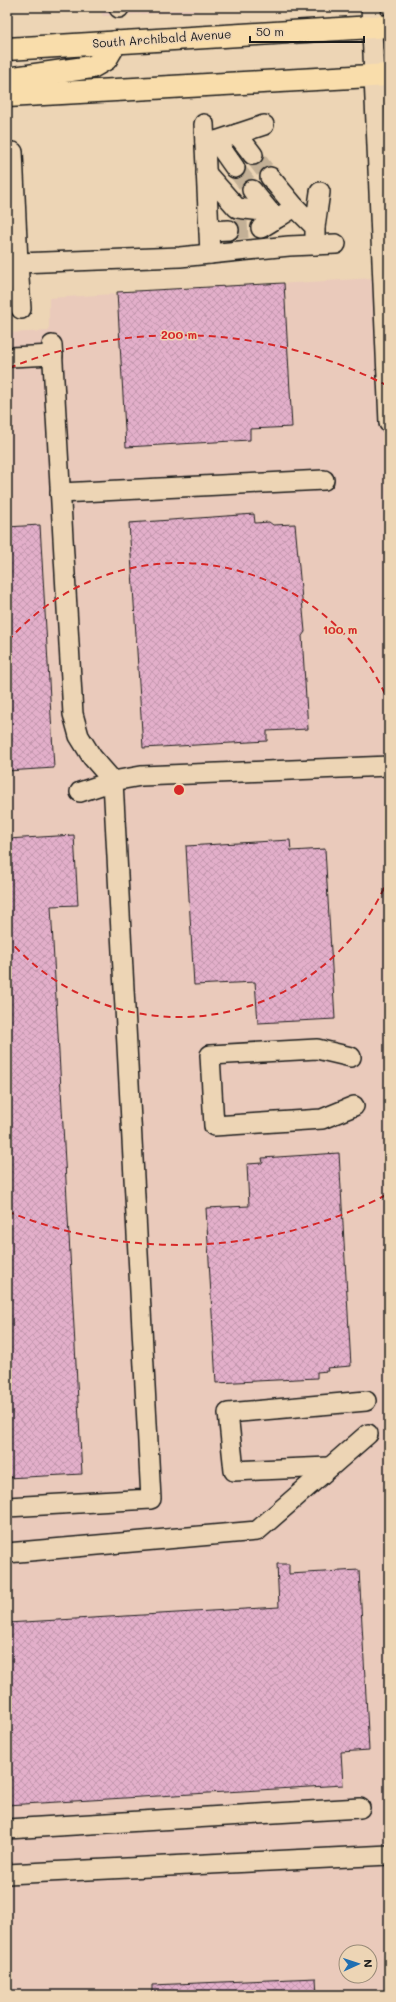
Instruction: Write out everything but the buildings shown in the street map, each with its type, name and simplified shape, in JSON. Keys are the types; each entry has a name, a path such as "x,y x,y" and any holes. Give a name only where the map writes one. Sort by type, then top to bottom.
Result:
{"main road":[{"name":"South Archibald Avenue","path":"7,49 116,42 377,20"},
{"path":"7,79 92,67 106,59 116,42"},
{"path":"7,96 382,76"}],"street":[{"path":"377,20 382,76 389,423"},
{"path":"208,136 237,134 264,125"},
{"path":"237,134 253,155"},
{"path":"208,136 235,168"},
{"path":"208,136 206,173 210,254"},
{"path":"13,152 21,309"},
{"path":"206,173 237,208 281,212"},
{"path":"270,177 281,212"},
{"path":"252,190 315,236 336,244"},
{"path":"315,236 320,192"},
{"path":"261,228 281,212"},
{"path":"209,231 229,230"},
{"path":"18,263 105,261 210,254 315,236"},
{"path":"7,1507 151,1499 113,781 92,757 79,736 73,714 52,350 11,357"},
{"path":"60,493 324,480"},
{"path":"80,792 113,781 140,776 389,766"},
{"path":"351,1057 317,1049 210,1055 214,1126 322,1118 354,1106"},
{"path":"330,1467 234,1471 228,1413 366,1402"},
{"path":"7,1553 257,1531 368,1434"},
{"path":"7,1829 360,1808"},
{"path":"7,1874 389,1855"}],"shaded area":[{"path":"99,7 198,7 198,11 103,16"},
{"path":"389,277 389,1995 7,1995 7,333 49,331 49,298"}],"tunnel":[{"path":"253,155 270,177"},
{"path":"235,168 252,190"},
{"path":"229,230 261,228"}]}
